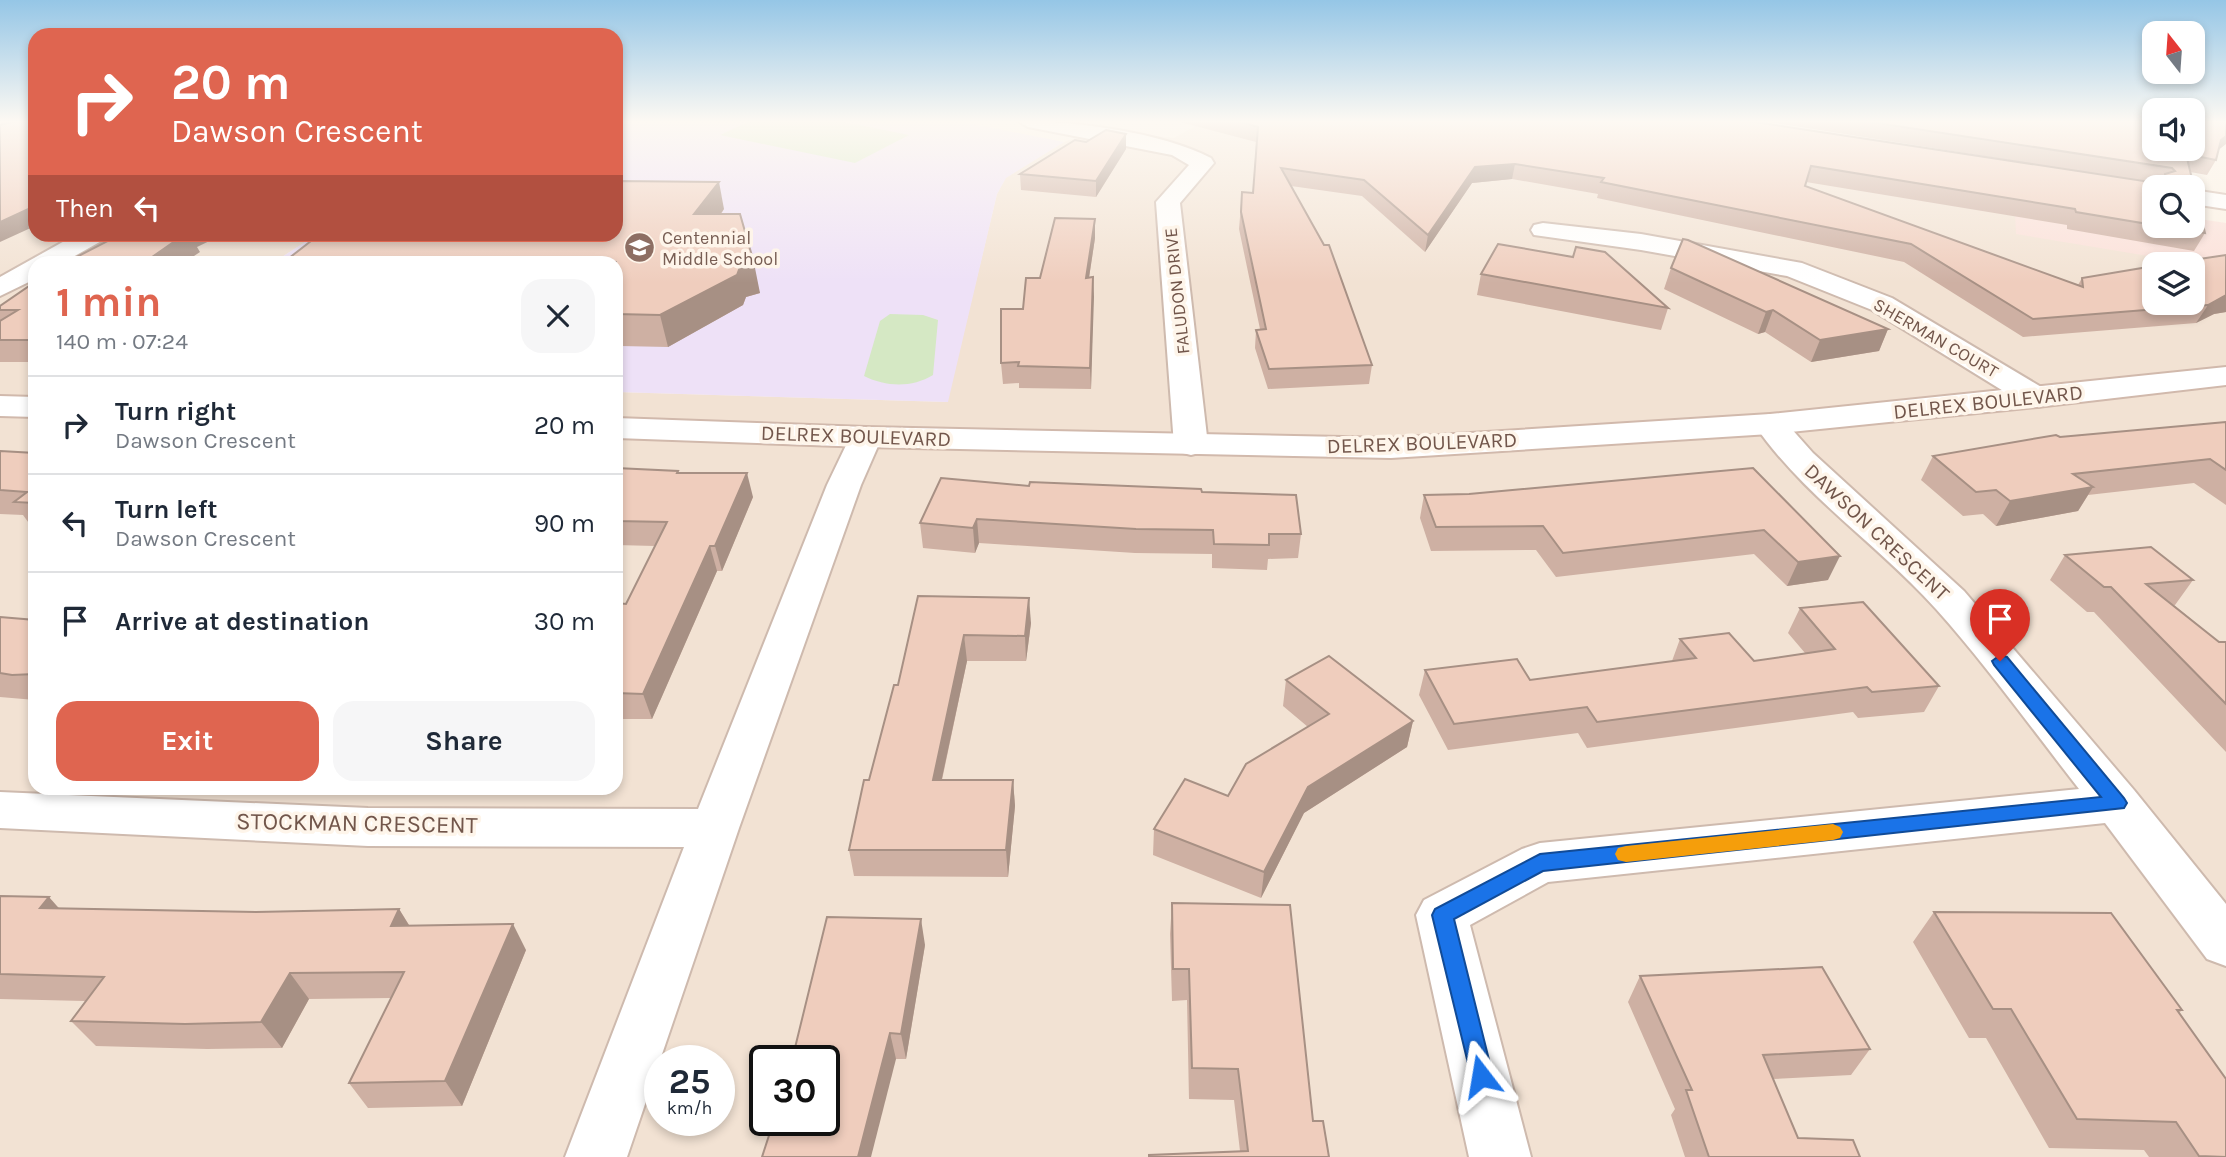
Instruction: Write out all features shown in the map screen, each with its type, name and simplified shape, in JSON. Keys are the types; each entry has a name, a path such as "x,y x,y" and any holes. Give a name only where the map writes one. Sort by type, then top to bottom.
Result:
{"street":[{"name":"FALUDON DRIVE","path":"1191,445 1168,202 1192,175"},
{"path":"2205,199 2226,202"},
{"name":"SHERMAN COURT","path":"1543,230 1641,242 1793,269 1882,304 2037,398"},
{"path":"57,256 82,242"},
{"path":"0,288 28,272"},
{"name":"DELREX BOULEVARD","path":"623,428 866,437 1391,448 1770,424 2226,376"},
{"path":"0,406 28,407"},
{"name":"DAWSON CRESCENT","path":"1770,424 1801,460 1950,600 2117,803 2226,943"},
{"path":"596,1157 715,828 844,485 866,437"},
{"path":"1500,1157 1442,915 1540,863 2117,803"},
{"name":"STOCKMAN CRESCENT","path":"0,810 368,827 715,828"}],"shaded area":[{"path":"0,175 28,175 28,242 305,242 283,256 28,256 28,795 623,795 623,392 947,402 997,194 1005,178 1010,175 1838,175 2014,190 2180,252 2142,252 2142,315 2205,315 2205,261 2226,269 2226,1157 0,1157"},
{"name":"Centennial Middle School","path":"623,175 1011,175 1006,178 997,194 948,402 623,392 623,256 283,256 305,242 623,242"},
{"path":"2014,190 2142,223 2142,238 2205,238 2205,220 2226,223 2226,269 2205,266 2205,252 2142,252 2142,255 2016,234"}],"green space":[{"path":"890,314 923,315 938,320 933,375 908,384 890,384 864,376 880,321"}],"building":[{"path":"0,175 28,175 28,209 0,222"},
{"path":"1031,175 1100,175 1096,181"},
{"path":"1254,175 1285,175 1324,245 1329,245 1372,365 1269,369 1256,330 1266,329 1241,212 1242,192 1253,193"},
{"path":"1329,175 1469,175 1428,235 1364,180"},
{"path":"1585,175 1808,175 1805,186 2083,287 2082,278 2142,268 2142,310 2033,319 1911,244 1601,182 1604,178"},
{"path":"1866,175 2104,175 2142,181 2142,223 2076,212 2075,209"},
{"path":"623,181 719,182 694,214 740,214 754,263 740,267 737,275 660,315 623,314 623,256 292,256 310,242 623,242"},
{"path":"1055,218 1095,219 1086,278 1093,277 1090,368 1001,363 1001,309 1023,309 1026,278 1040,278"},
{"path":"1683,239 1888,329 1820,340 1773,310 1766,312 1671,268"},
{"path":"106,242 174,242 154,256 79,256"},
{"path":"1498,244 1573,257 1576,247 1605,252 1668,308 1481,274"},
{"path":"2226,255 2226,295 2205,305 2205,258"},
{"path":"28,287 28,340 0,340 0,321 18,310 0,310 0,306"},
{"path":"2226,422 2226,470 2210,459 2073,474 2093,487 2010,501 1996,490 1976,492 1933,456 2056,435 2060,437"},
{"path":"0,451 28,453 28,503 14,502 27,492 0,490"},
{"path":"623,468 678,471 677,473 747,473 715,546 710,546 643,694 623,693 623,604 626,604 667,522 623,521"},
{"path":"1753,468 1840,556 1798,562 1764,530 1563,553 1543,526 1436,527 1424,495 1469,494"},
{"path":"941,478 1029,486 1030,482 1296,495 1301,534 1269,534 1269,545 1214,544 1213,530 1136,529 977,519 973,528 920,523"},
{"path":"2151,547 2193,580 2146,584 2219,642 2226,642 2226,704 2111,587 2104,587 2065,555"},
{"path":"918,596 1029,598 1025,636 964,635 933,780 1013,780 1006,850 849,850 864,780 869,780 894,685 898,685"},
{"path":"1863,602 1939,686 1872,692 1867,687 1597,722 1587,707 1454,724 1425,670 1517,659 1530,680 1696,658 1680,639 1729,633 1754,661 1835,649 1800,608"},
{"path":"0,617 28,619 28,674 0,673"},
{"path":"1329,656 1413,721 1308,787 1264,872 1154,829 1185,779 1228,796 1246,764 1329,714 1286,680"},
{"path":"0,896 49,897 40,908 256,912 399,909 391,926 513,924 445,1081 349,1083 404,972 290,973 261,1022 185,1024 71,1021 104,977 0,974"},
{"path":"1172,903 1290,905 1313,1121 1323,1121 1329,1157 1149,1157 1248,1151 1238,1069 1192,1068 1189,969 1173,969"},
{"path":"1934,912 2111,913 2182,1010 2177,1010 2226,1079 2226,1157 2199,1156 2176,1122 2077,1119 2011,1009 1993,1009"},
{"path":"827,917 921,919 901,1034 890,1033 858,1157 762,1157 769,1136 840,1136 840,1045 796,1045"},
{"path":"1822,967 1870,1049 1763,1055 1798,1138 1853,1140 1860,1157 1709,1157 1686,1090 1692,1090 1640,976"}],"slow traffic":[{"path":"1626,854 1833,832"}],"place":[{"name":"Centennial Middle School","path":"639,248"}],"route":[{"path":"1481,1076 1442,915 1540,863 2117,803 2000,661"}]}
